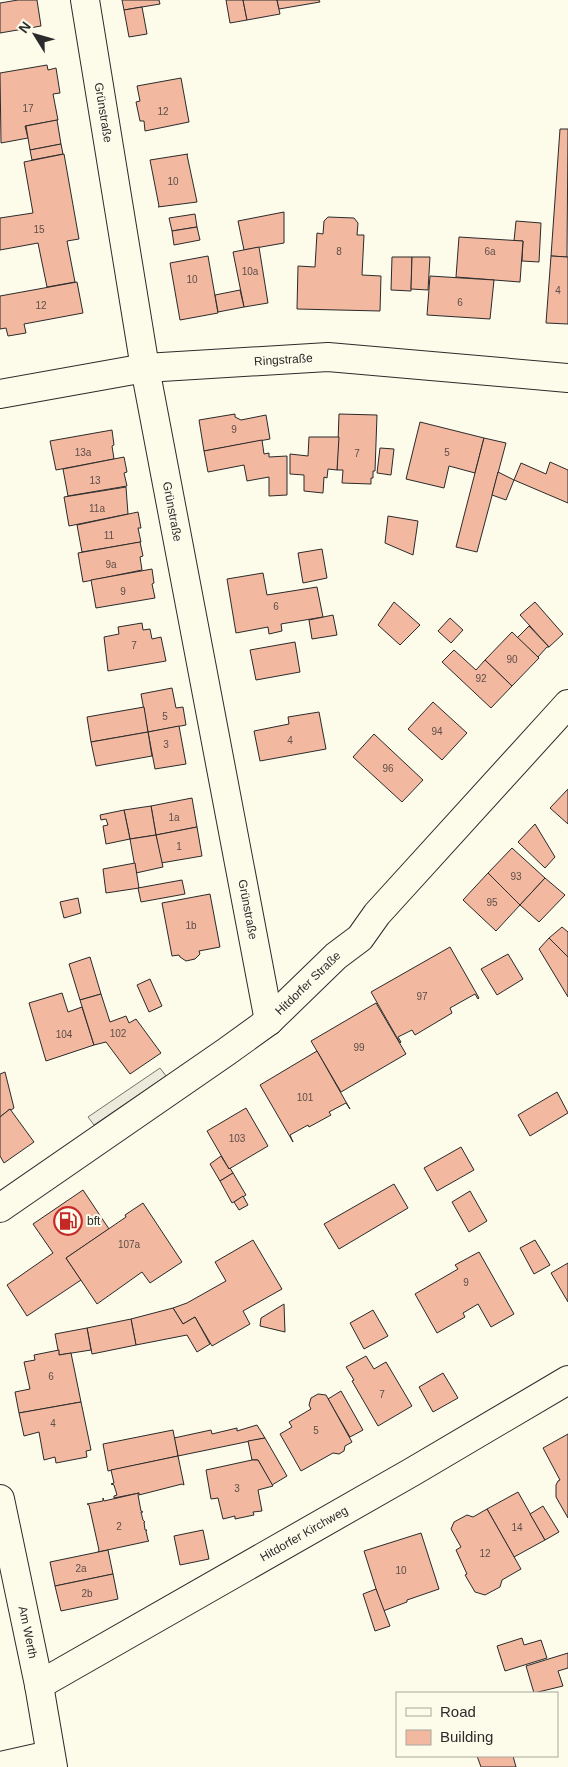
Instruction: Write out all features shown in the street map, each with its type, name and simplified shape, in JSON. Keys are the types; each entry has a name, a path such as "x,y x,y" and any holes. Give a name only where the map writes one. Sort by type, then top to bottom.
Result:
{"street":[{"name":"Grünstraße","path":"85,0 145,368 269,1021"},
{"name":"Ringstraße","path":"0,394 145,368 328,357 568,378"},
{"name":"Hitdorfer Straße","path":"0,1208 269,1021 336,956 360,938 377,914 568,704"},
{"name":"Hitdorfer Kirchweg","path":"39,1685 568,1380"},
{"name":"Am Werth","path":"0,1499 39,1685 52,1761"},
{"path":"0,1766 52,1761"}],"shaded area":[{"path":"160,1068 166,1076 94,1125 88,1117"}],"building":[{"path":"18,0 37,0 41,26 0,33 0,3"},
{"path":"122,0 159,0 160,4 124,10"},
{"path":"226,0 243,0 247,20 230,23"},
{"path":"243,0 277,0 280,14 247,20"},
{"path":"277,0 319,0 320,2 279,9"},
{"path":"142,7 147,34 129,37 124,10"},
{"path":"47,65 48,70 56,68 60,93 53,94 58,120 25,126 28,138 1,143 0,73"},
{"path":"181,78 189,122 145,131 144,121 140,121 136,102 140,101 137,86"},
{"path":"57,120 61,144 30,150 26,126"},
{"path":"560,129 568,129 567,257 551,256"},
{"path":"61,144 63,154 32,160 30,150"},
{"path":"64,154 79,239 67,241 75,282 47,287 38,243 0,250 0,218 33,213 24,162"},
{"path":"188,154 197,202 158,207 150,160"},
{"path":"284,212 284,243 244,250 238,221"},
{"path":"195,214 197,227 172,231 169,218"},
{"path":"328,217 354,218 358,223 357,235 364,235 362,275 381,276 380,311 297,309 298,266 315,267 317,233 323,234 324,221"},
{"path":"516,221 541,223 539,262 522,261 523,241 514,241"},
{"path":"197,227 200,240 174,245 172,231"},
{"path":"459,237 523,241 520,282 456,277"},
{"path":"259,247 268,303 244,307 233,252"},
{"path":"208,256 218,313 180,320 170,263"},
{"path":"551,256 568,257 568,324 546,323"},
{"path":"392,257 412,257 411,291 391,290"},
{"path":"412,257 430,257 428,290 411,289"},
{"path":"430,276 494,280 490,319 427,315"},
{"path":"77,282 83,313 24,324 26,333 8,336 6,328 0,329 0,296"},
{"path":"240,290 244,307 218,312 215,295"},
{"path":"235,414 235,417 241,420 266,415 270,439 204,451 199,420"},
{"path":"339,414 377,415 375,471 373,471 371,484 342,483 343,470 337,470"},
{"path":"420,422 484,438 475,473 449,466 444,488 406,479"},
{"path":"112,430 114,459 56,470 50,441"},
{"path":"309,437 339,437 337,470 328,469 327,478 324,477 323,493 304,491 304,475 290,474 290,454 308,456"},
{"path":"484,438 506,443 477,552 456,547"},
{"path":"262,440 264,454 269,453 269,457 287,456 287,495 269,496 269,477 247,481 244,465 208,472 204,451"},
{"path":"380,448 394,449 391,475 377,473"},
{"path":"124,457 127,472 124,473 127,486 68,496 63,469"},
{"path":"550,462 568,470 568,503 514,480 521,463 546,474"},
{"path":"498,472 514,480 506,500 492,495"},
{"path":"126,487 128,514 69,526 64,497"},
{"path":"138,512 141,528 138,528 141,542 82,552 77,525"},
{"path":"388,516 418,521 413,555 385,543"},
{"path":"140,542 143,556 140,557 142,570 83,582 78,553"},
{"path":"322,549 327,578 303,583 298,553"},
{"path":"152,569 154,583 152,584 155,598 96,608 91,580"},
{"path":"263,573 267,595 317,587 323,617 281,624 282,631 269,634 268,627 236,633 227,579"},
{"path":"394,602 420,625 400,645 378,625"},
{"path":"535,602 563,634 549,647 520,615"},
{"path":"333,615 337,635 312,639 309,620"},
{"path":"450,618 463,630 451,643 438,631"},
{"path":"142,623 143,630 150,629 152,639 161,637 166,661 108,671 104,637 119,634 118,627"},
{"path":"529,626 549,647 538,657 517,638"},
{"path":"512,632 539,658 512,686 485,660"},
{"path":"295,642 300,672 256,680 250,650"},
{"path":"454,650 476,670 485,660 512,686 491,708 442,662"},
{"path":"172,688 176,708 183,707 186,725 148,732 141,694"},
{"path":"433,702 467,733 442,760 408,729"},
{"path":"144,707 148,732 91,742 87,717"},
{"path":"319,712 326,749 260,761 254,731 289,724 288,717"},
{"path":"179,726 186,764 155,769 148,732"},
{"path":"148,732 152,756 96,766 91,742"},
{"path":"374,734 423,780 402,802 353,757"},
{"path":"568,789 568,824 550,808"},
{"path":"192,798 197,827 156,835 151,806"},
{"path":"151,806 156,835 130,839 124,810"},
{"path":"124,810 130,839 106,844 103,826 108,825 106,819 101,820 100,815"},
{"path":"535,824 555,857 545,868 518,842"},
{"path":"197,827 202,856 161,863 156,835"},
{"path":"156,835 163,867 136,873 130,839"},
{"path":"512,848 545,878 520,905 488,873"},
{"path":"135,863 139,888 106,893 103,869"},
{"path":"488,873 520,905 496,931 463,900"},
{"path":"545,878 565,895 539,922 520,905"},
{"path":"182,880 185,894 141,902 138,888"},
{"path":"210,894 220,947 199,951 200,954 195,959 186,961 179,955 172,956 162,903"},
{"path":"78,898 81,913 64,918 60,902"},
{"path":"562,927 568,932 568,957 549,938"},
{"path":"549,938 568,957 568,997 539,949"},
{"path":"450,947 479,998 475,994 450,1008 452,1013 415,1035 412,1030 398,1037 400,1043 371,992"},
{"path":"508,954 523,979 497,995 481,969"},
{"path":"90,957 101,994 80,1000 69,964"},
{"path":"150,979 162,1006 149,1012 137,985"},
{"path":"62,993 68,1012 82,1007 94,1045 46,1061 29,1003"},
{"path":"101,994 110,1022 126,1016 129,1023 136,1019 161,1053 130,1074 106,1042 94,1045 80,1000"},
{"path":"376,1003 406,1054 341,1092 311,1041"},
{"path":"317,1051 350,1109 346,1103 329,1112 331,1115 290,1135 293,1142 260,1085"},
{"path":"5,1072 14,1108 0,1117 0,1074"},
{"path":"557,1092 568,1113 530,1136 518,1115"},
{"path":"246,1108 268,1146 229,1169 207,1131"},
{"path":"10,1109 34,1142 4,1163 0,1156 0,1117"},
{"path":"461,1147 474,1170 437,1191 424,1168"},
{"path":"221,1156 233,1173 220,1181 210,1164"},
{"path":"233,1173 246,1195 232,1203 220,1181"},
{"path":"394,1184 408,1208 339,1249 324,1224"},
{"path":"83,1190 109,1229 66,1258 81,1280 27,1316 7,1285 53,1253 33,1224"},
{"path":"470,1191 487,1221 469,1232 452,1202"},
{"path":"243,1196 248,1205 239,1210 234,1202"},
{"path":"143,1203 182,1262 150,1283 142,1272 97,1304 66,1258 126,1217 125,1215"},
{"path":"253,1240 282,1289 243,1311 250,1324 212,1346 195,1317 183,1324 173,1308 187,1303 226,1281 215,1262"},
{"path":"535,1240 550,1265 534,1274 520,1248"},
{"path":"479,1252 514,1314 491,1327 478,1304 463,1313 465,1317 437,1333 415,1294 458,1269 455,1265"},
{"path":"568,1263 568,1302 551,1273"},
{"path":"284,1304 285,1332 260,1326 261,1318"},
{"path":"173,1308 183,1324 195,1317 210,1344 197,1352 187,1335 136,1345 131,1319"},
{"path":"373,1310 388,1336 364,1349 350,1323"},
{"path":"131,1319 136,1345 92,1354 87,1328"},
{"path":"87,1328 91,1350 59,1355 55,1334"},
{"path":"59,1350 59,1355 71,1353 81,1402 19,1413 15,1392 30,1389 24,1362 35,1360 34,1355"},
{"path":"366,1356 374,1369 386,1362 412,1406 378,1426 346,1367"},
{"path":"443,1373 458,1398 433,1412 419,1387"},
{"path":"341,1391 363,1430 350,1437 328,1399"},
{"path":"318,1394 326,1395 352,1442 345,1446 344,1451 339,1454 333,1453 301,1471 280,1434 292,1427 289,1422 311,1409 309,1405 311,1398"},
{"path":"81,1402 91,1450 86,1451 87,1457 56,1463 55,1457 44,1460 39,1432 24,1436 19,1413"},
{"path":"257,1425 265,1438 178,1456 174,1438 211,1430 212,1434 237,1428 237,1431"},
{"path":"173,1430 178,1456 108,1471 103,1444"},
{"path":"568,1434 568,1518 556,1497 556,1485 560,1480 543,1448"},
{"path":"265,1438 287,1476 272,1485 258,1460 252,1460 248,1441"},
{"path":"178,1456 184,1485 139,1495 139,1493 114,1498 117,1495 114,1485 111,1484 114,1483 111,1470"},
{"path":"258,1460 273,1486 258,1490 262,1511 253,1512 254,1515 235,1519 235,1516 223,1519 218,1498 211,1499 206,1470"},
{"path":"518,1492 545,1540 514,1557 487,1509"},
{"path":"139,1493 141,1511 143,1512 141,1512 149,1541 98,1552 89,1505 87,1504 103,1501 103,1498 104,1501"},
{"path":"543,1506 559,1532 545,1540 530,1514"},
{"path":"487,1509 521,1569 502,1580 500,1587 485,1595 475,1592 465,1575 467,1574 456,1550 461,1547 451,1529 454,1522 467,1515 473,1517"},
{"path":"203,1530 209,1559 180,1565 174,1536"},
{"path":"421,1533 439,1589 383,1611 364,1551"},
{"path":"108,1550 113,1574 55,1586 50,1562"},
{"path":"113,1574 118,1599 61,1611 55,1586"},
{"path":"376,1589 390,1626 375,1631 363,1594"},
{"path":"522,1638 524,1645 541,1640 547,1658 505,1671 497,1646"},
{"path":"568,1653 568,1668 558,1671 563,1686 534,1692 526,1666"},
{"path":"477,1757 513,1757 516,1767 481,1767"}],"place":[{"name":"bft","path":"68,1221"}]}
